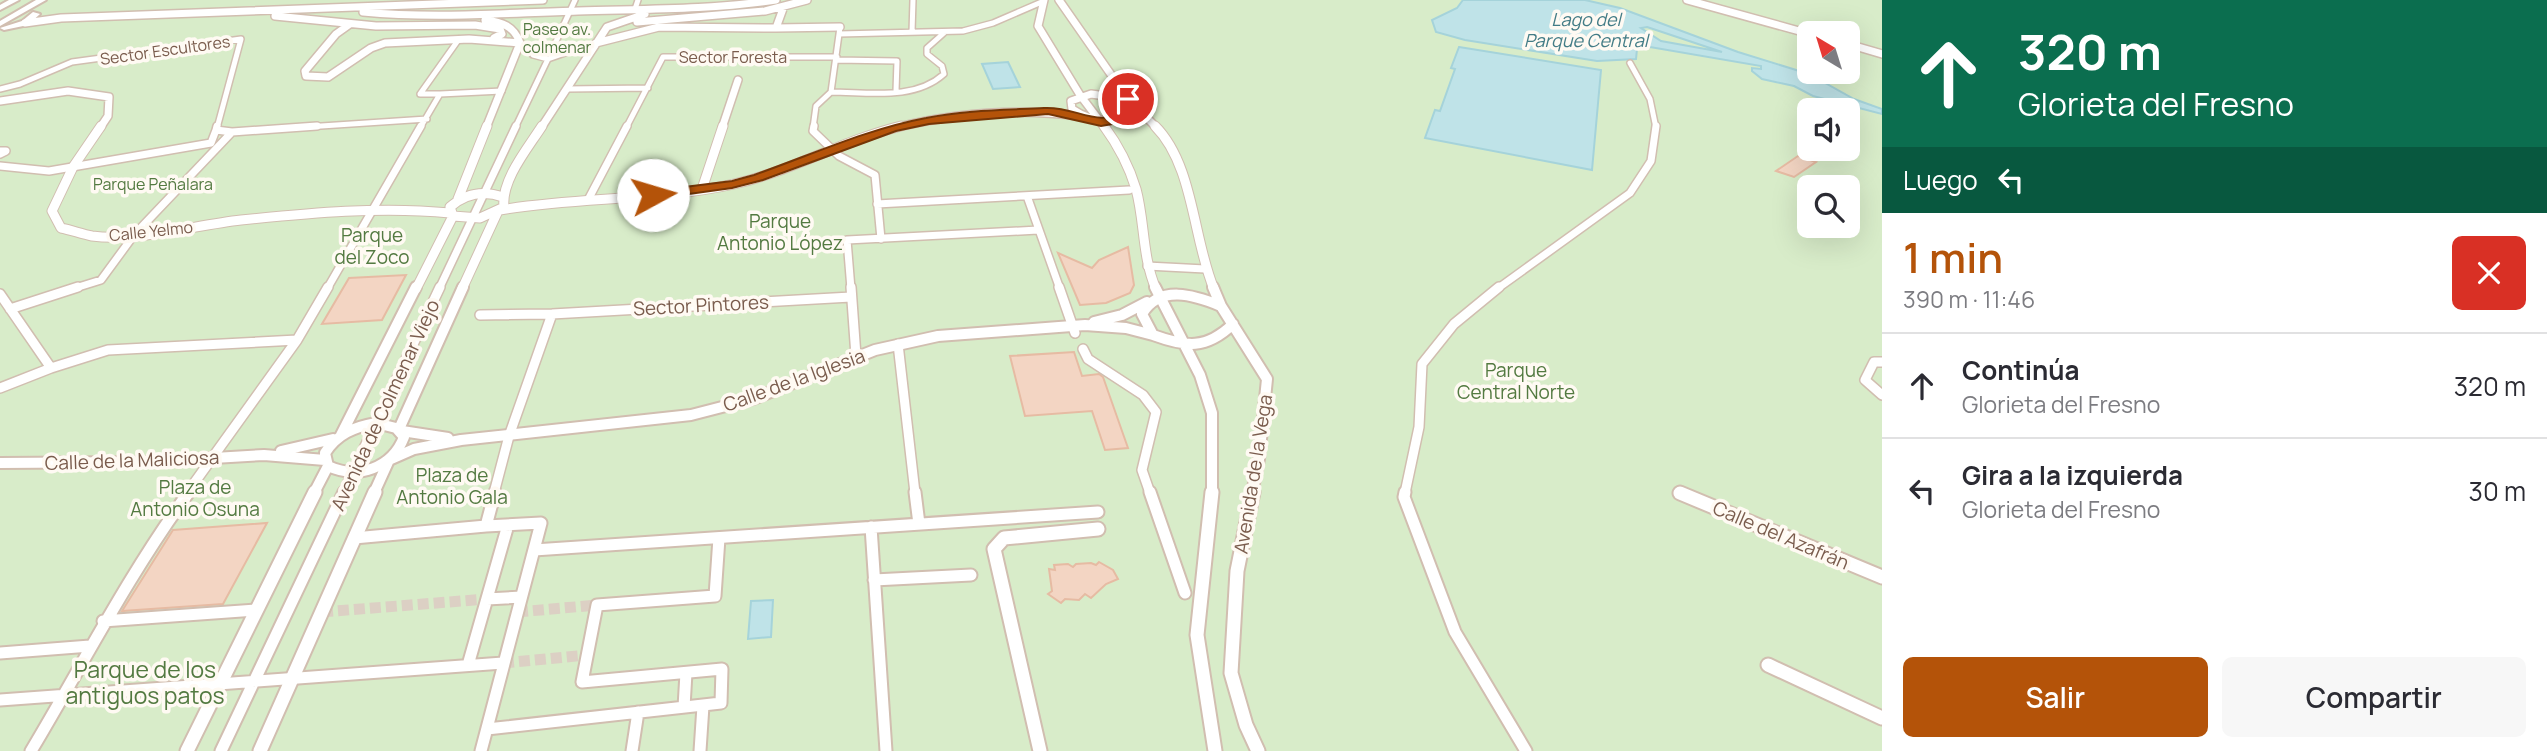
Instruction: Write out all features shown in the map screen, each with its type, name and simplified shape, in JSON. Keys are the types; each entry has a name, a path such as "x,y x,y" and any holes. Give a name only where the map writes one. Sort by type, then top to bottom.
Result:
{"street":[{"path":"0,8 15,0"},
{"path":"0,27 42,0"},
{"path":"385,6 411,0"},
{"path":"0,27 61,19 433,2 543,0"},
{"name":"Avenida de Colmenar Viejo","path":"554,46 575,0"},
{"path":"635,9 638,0"},
{"path":"504,197 519,162 601,35 616,22 708,0"},
{"path":"334,8 397,16 453,16 682,7 776,0"},
{"path":"601,35 648,19 747,13 807,0"},
{"path":"912,32 913,0"},
{"name":"Sector Foresta","path":"596,43 659,27 963,31 993,23 1044,0"},
{"name":"Avenida de la Vega","path":"1044,0 1038,26 1076,98 1101,122 1119,146 1136,190 1147,266 1159,296 1200,375 1212,413 1213,482 1197,635 1215,751"},
{"name":"Avenida de la Vega","path":"1059,0 1128,99 1163,134 1188,194 1205,269 1221,306 1268,379 1259,459 1237,571 1231,673 1246,725 1258,751"},
{"path":"1687,0 1797,30"},
{"path":"433,2 428,8 440,15 510,25 517,32 520,43 457,200"},
{"path":"440,15 439,9 457,3"},
{"name":"Sector Foresta","path":"776,28 784,6"},
{"path":"0,13 24,11 61,19"},
{"path":"237,12 350,24 475,25 500,29 502,34 494,38"},
{"path":"25,23 36,14"},
{"path":"350,24 336,34 305,71 306,76 313,78 337,75 348,69 368,49 385,43 494,38 520,43"},
{"path":"839,31 831,92 817,106 813,131 834,151 875,175 881,239"},
{"path":"831,92 896,91 926,88 938,82 944,74 942,66 927,54 927,48 946,32"},
{"path":"459,39 420,94 502,91"},
{"name":"Sector Escultores","path":"0,89 20,85 72,62 241,40 216,130"},
{"name":"Avenida de Colmenar Viejo","path":"554,46 565,47 568,52 561,56 548,59 534,57 533,53 538,49 554,46"},
{"path":"1860,48 1882,54"},
{"name":"Sector Foresta","path":"589,198 663,57 837,59"},
{"name":"Avenida de Colmenar Viejo","path":"221,751 548,59"},
{"path":"837,59 897,61 896,91"},
{"path":"1526,751 1455,632 1404,497 1424,428 1422,364 1454,324 1501,286 1630,193 1651,161 1656,125 1650,99 1630,63"},
{"name":"Sector Foresta","path":"702,189 738,80"},
{"path":"566,89 648,88"},
{"name":"Calle Yelmo","path":"0,101 49,91 77,89 109,97 107,116 73,167 52,211 61,228 94,236 134,235 240,220 410,209"},
{"path":"1048,111 1076,98 1100,93 1128,99"},
{"path":"31,751 103,621 161,530 297,340 440,94"},
{"path":"1076,98 1072,109 1079,116"},
{"path":"410,209 471,219 548,202 702,189 758,178 893,129 929,120 1048,111 1101,122 1120,120 1138,110"},
{"path":"0,166 48,171 73,167 211,142 216,130 232,132 427,120"},
{"path":"10,309 101,280 134,235 232,132"},
{"path":"877,204 1129,190"},
{"path":"410,209 484,193 548,202"},
{"path":"1027,196 1077,328"},
{"name":"Avenida de Colmenar Viejo","path":"260,751 388,460 403,445 401,430 499,211 505,203 504,197"},
{"name":"Avenida de Colmenar Viejo","path":"187,751 326,463 325,453 339,437 451,214 450,207 457,200"},
{"path":"856,356 847,240 1038,230"},
{"path":"1147,266 1205,269"},
{"path":"0,294 51,368"},
{"path":"1153,335 1142,314 1144,307 1159,296 1184,294 1221,306"},
{"name":"Calle de la Iglesia","path":"1077,328 1122,315 1159,296"},
{"name":"Sector Pintores","path":"480,315 552,314 851,297"},
{"path":"486,526 509,436 552,314"},
{"path":"1183,344 1207,344 1221,337 1233,324"},
{"name":"Calle de la Iglesia","path":"352,472 365,470 414,449 461,440 691,415 752,399 856,356 898,344 938,337 1077,328 1126,328 1183,344"},
{"path":"0,388 108,350 297,340"},
{"path":"898,344 919,524"},
{"path":"1083,349 1088,359 1143,395 1156,412 1146,441 1142,470 1185,593"},
{"path":"1882,362 1874,362 1865,380 1882,395"},
{"name":"Calle de la Iglesia","path":"376,423 461,440"},
{"name":"Calle de la Maliciosa","path":"264,455 339,437 376,423"},
{"name":"Calle de la Maliciosa","path":"0,463 146,462 264,455 326,463 342,472 352,472"},
{"name":"Calle del Azafrán","path":"1680,493 1882,577"},
{"path":"534,550 1098,512"},
{"path":"354,538 541,523 481,751"},
{"path":"468,666 508,525"},
{"path":"870,527 886,751"},
{"path":"1040,751 994,550 1004,538 1098,529"},
{"path":"487,729 721,703 722,669 582,682 597,605 715,596 719,538"},
{"path":"874,580 971,575"},
{"path":"487,599 521,597"},
{"path":"103,621 256,610"},
{"path":"0,653 90,646"},
{"path":"0,700 503,663"},
{"path":"1768,665 1882,718"},
{"path":"684,708 686,673"},
{"path":"700,751 703,706"},
{"path":"632,751 638,712"}],"green space":[{"path":"0,0 1882,0 1882,751 0,751"}],"water":[{"name":"Lago del Parque Central","path":"1463,0 1585,0 1620,8 1738,52 1797,70 1797,84 1827,84 1852,98 1821,98 1794,86 1762,79 1752,71 1752,68 1761,69 1761,66 1650,47 1637,49 1636,59 1597,61 1465,40 1436,32 1432,20 1457,8","holes":["1647,27 1722,52 1661,41 1641,28"]},
{"path":"1459,47 1601,70 1592,170 1425,138 1435,110 1440,111 1455,69 1451,68"},
{"path":"1008,62 1020,87 993,89 982,64"},
{"name":"Lago del Parque Central","path":"1860,101 1882,109 1882,114 1860,108"},
{"path":"773,600 771,637 748,639 751,601"}],"building":[{"path":"1797,157 1797,161 1816,162 1794,177 1776,171"},
{"path":"1128,247 1134,285 1130,293 1106,303 1080,305 1058,253 1092,268 1099,260"},
{"path":"406,275 382,320 322,324 349,278"},
{"path":"1074,352 1082,376 1099,374 1103,377 1128,448 1105,450 1092,411 1025,416 1010,356"},
{"path":"267,523 223,604 122,611 173,530"},
{"path":"1099,562 1113,570 1118,579 1106,584 1091,598 1085,594 1079,600 1065,599 1061,603 1048,594 1052,591 1049,569 1055,570 1054,565 1068,564 1073,567 1076,564 1096,565"}],"tunnel":[{"path":"322,612 487,599"},
{"path":"517,612 597,605"},
{"path":"503,663 587,655"}],"route":[{"path":"653,195 732,185 758,178 893,129 929,120 1048,111 1101,122 1120,120 1138,110 1128,99"}],"park label":[{"name":"Paseo av. colmenar","path":"557,38"},
{"name":"Parque Peñalara","path":"153,184"},
{"name":"Parque Antonio López","path":"780,232"},
{"name":"Parque del Zoco","path":"372,246"},
{"name":"Parque Central Norte","path":"1516,381"},
{"name":"Plaza de Antonio Gala","path":"452,486"},
{"name":"Plaza de Antonio Osuna","path":"195,498"},
{"name":"Parque de los antiguos patos","path":"145,682"}]}
